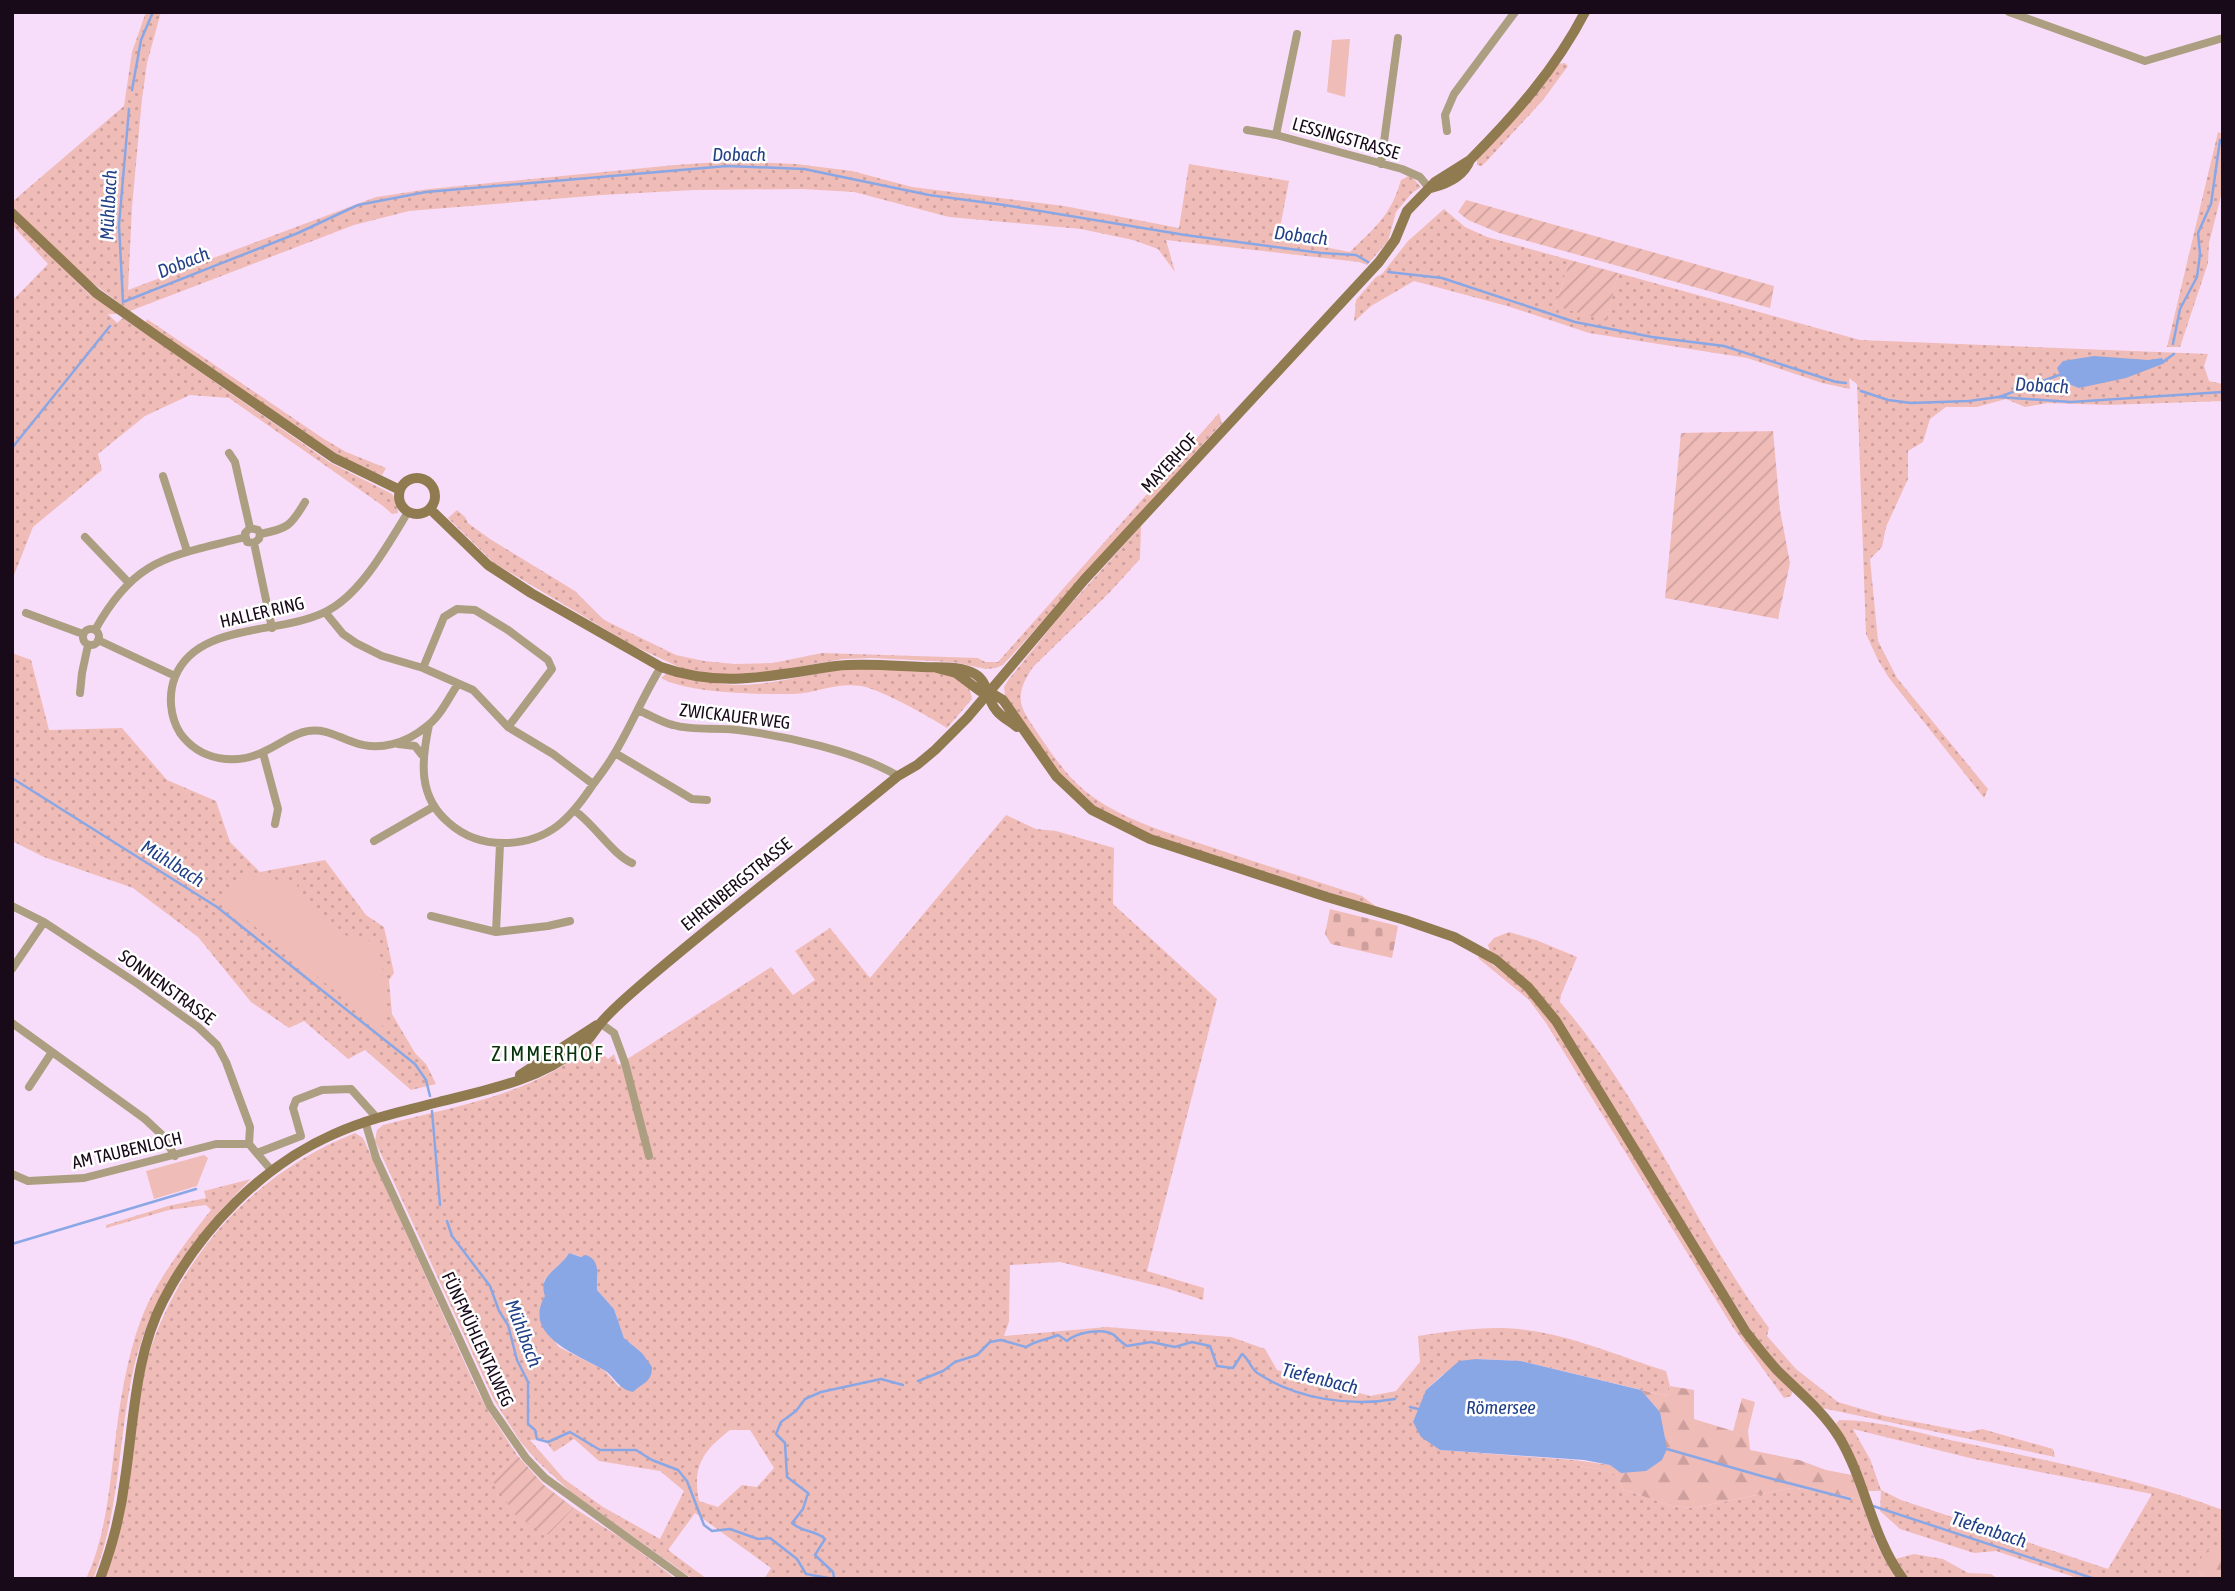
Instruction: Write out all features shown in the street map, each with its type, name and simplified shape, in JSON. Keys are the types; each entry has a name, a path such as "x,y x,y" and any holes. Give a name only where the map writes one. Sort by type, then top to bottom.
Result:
{"street":[{"path":"1447,131 1446,115 1454,94 1515,12"},
{"name":"MAYERHOF","path":"988,691 1085,579 1379,262 1395,240 1407,211 1430,189 1450,182 1516,111 1558,56 1585,12"},
{"path":"2009,12 2021,14 2145,61 2223,38"},
{"path":"1276,135 1297,34"},
{"path":"1381,164 1398,38"},
{"name":"LESSINGSTRASSE","path":"1247,130 1276,135 1381,164 1420,177 1430,189"},
{"path":"12,213 96,293 334,458 400,490"},
{"path":"229,453 235,463 250,528"},
{"path":"163,476 187,551"},
{"path":"411,479 426,480 433,488 433,505 429,509 419,514 408,512 400,502 400,490 411,479"},
{"path":"260,534 288,527 305,502"},
{"path":"429,509 488,565 531,593 661,667 681,674 746,680 838,666 963,668 977,674 996,711 1028,737 1056,776 1092,810 1150,839 1454,937 1496,960 1528,987 1556,1021 1746,1332 1776,1368 1821,1413 1839,1437 1854,1467 1874,1527 1903,1579"},
{"name":"HALLER RING","path":"175,676 184,661 209,641 222,636 272,628 325,612 356,588 408,512"},
{"path":"250,528 258,530 260,534"},
{"path":"250,528 245,537 247,542 254,543"},
{"path":"254,543 260,534"},
{"path":"85,537 128,582"},
{"path":"95,630 128,582 164,560 187,551 245,537"},
{"path":"254,543 272,628"},
{"path":"424,668 444,617 457,608 475,610 508,631 548,660 552,668 508,727"},
{"path":"26,612 83,634"},
{"path":"325,612 342,634 356,643 382,656 424,668 473,690 508,727 553,754 593,784"},
{"path":"88,629 95,630 98,640 94,645 89,645 83,640 83,634 88,629"},
{"path":"98,640 175,676 171,705 176,725 188,741 202,752 219,758 245,758 262,753 301,732 314,730 326,731 357,744 415,746 422,755"},
{"path":"80,693 89,645"},
{"path":"458,684 429,725 422,755 425,785 433,807 465,835 500,844 536,840 556,828 575,811 615,753 661,667"},
{"name":"EHRENBERGSTRASSE","path":"100,1579 116,1530 125,1482 136,1387 147,1345 162,1303 201,1240 219,1220 272,1171 332,1135 377,1118 520,1081 580,1048 600,1023 637,988 898,776 935,750 988,691"},
{"name":"ZWICKAUER WEG","path":"638,710 674,726 776,735 876,765 898,776"},
{"path":"398,744 429,725"},
{"path":"262,753 278,809 275,824"},
{"path":"615,753 692,799 707,800"},
{"path":"374,841 433,807"},
{"path":"575,811 624,859 632,863"},
{"path":"496,932 500,844"},
{"name":"SONNENSTRASSE","path":"12,906 44,922 138,984 198,1027 217,1045 250,1127 249,1144"},
{"path":"431,916 496,932 548,926 570,920"},
{"path":"12,969 44,922"},
{"path":"12,1023 145,1119 162,1135 175,1156"},
{"path":"600,1023 614,1033 618,1043 649,1156"},
{"path":"29,1087 52,1052"},
{"path":"257,1153 300,1136 293,1108 296,1100 322,1090 351,1089 377,1118"},
{"name":"FÜNFMÜHLENTALWEG","path":"365,1122 376,1158 490,1406 545,1478 685,1579"},
{"name":"AM TAUBENLOCH","path":"12,1174 28,1181 84,1178 216,1144 249,1144"},
{"path":"249,1144 272,1171"}],"green space":[{"path":"146,12 161,12 147,63 142,99 128,290 376,197 429,189 675,165 733,161 796,164 852,171 912,187 1064,206 1179,228 1189,164 1289,181 1278,238 1350,252 1387,212 1401,180 1410,175 1421,187 1412,193 1396,212 1388,241 1367,265 1166,240 1175,272 1158,249 1133,240 1081,229 949,217 854,192 803,189 694,190 409,211 354,225 130,311 83,276 12,206 12,202 124,106 132,52"},
{"path":"1350,39 1345,97 1327,92 1332,40"},
{"path":"1565,63 1568,66 1543,100 1485,163 1477,165 1477,159 1558,64"},
{"path":"2218,132 2223,134 2221,196 2209,243 2208,263 2180,347 2167,347"},
{"path":"1466,200 1774,286 1770,308 1499,233 1468,220 1458,212"},
{"path":"1444,209 1465,227 1487,237 1570,260 1555,306 1607,320 1618,273 1860,340 2208,354 2204,366 2209,381 2223,384 2223,401 2108,405 2048,403 2025,407 2006,399 1977,407 1946,407 1930,419 1923,442 1908,451 1908,479 1886,527 1882,547 1870,559 1878,641 1897,678 1988,789 1984,798 1889,678 1866,634 1857,384 1849,378 1850,389 1822,383 1747,358 1589,333 1507,306 1414,281 1371,306 1354,322 1356,300 1376,277 1382,274 1408,241"},
{"path":"12,217 89,294 118,314 108,314 117,323 123,318 329,462 392,494 397,502 398,513 392,514 229,398 190,395 145,416 98,454 102,470 33,527 12,580 12,301 48,264 12,225"},
{"path":"1570,260 1618,273 1607,321 1555,306"},
{"path":"147,319 324,439 346,452 386,468 382,475 350,463 145,324"},
{"path":"1219,413 1222,423 1003,665 996,668 986,669 953,662 871,658 843,659 733,675 681,668 632,645 494,563 448,518 457,510 468,523 490,539 575,591 604,620 676,655 735,664 773,663 822,653 978,658 985,662 998,662"},
{"path":"1773,431 1780,510 1790,563 1778,619 1665,598 1681,433"},
{"path":"1141,526 1140,559 1033,667 1026,678 1021,704 1028,719 1072,779 1098,801 1173,835 1362,896 1378,908 1138,831 1102,811 1069,785 1051,765 1005,696 1004,687 1009,679 1061,615"},
{"path":"12,653 31,660 49,730 122,728 167,780 216,801 230,842 260,872 325,860 366,915 384,927 394,973 389,980 392,1014 415,1053 426,1064 436,1084 411,1090 365,1050 348,1059 304,1021 289,1028 251,1002 198,937 133,888 44,857 12,841"},
{"path":"846,669 919,670 947,674 965,684 972,699 947,728 892,698 861,686 843,685 793,694 744,693 689,687 661,678 667,673 714,683 743,685"},
{"path":"1006,815 1036,829 1056,831 1114,848 1113,904 1217,999 1147,1271 1204,1288 1203,1300 1060,1262 1010,1265 1009,1322 1004,1336 1107,1327 1231,1337 1265,1349 1277,1370 1370,1396 1396,1391 1420,1362 1418,1336 1499,1328 1562,1337 1666,1371 1670,1386 1667,1396 1521,1361 1476,1359 1442,1375 1426,1390 1441,1450 1574,1460 1578,1466 1617,1475 1622,1489 1672,1506 1693,1508 1791,1488 1860,1499 1877,1545 1896,1579 764,1579 771,1568 695,1513 668,1550 707,1579 693,1579 572,1493 538,1462 520,1441 494,1400 375,1141 377,1130 383,1125 465,1105 521,1087 547,1075 592,1043 608,1059 614,1054 618,1065 771,967 793,995 815,980 795,951 830,928 870,978","holes":["569,1253 582,1257 598,1275 597,1290 614,1309 624,1338 642,1353 619,1387 604,1370 559,1347 544,1327 539,1315 546,1296 544,1281","730,1430 750,1430 774,1468 757,1487 742,1485 718,1507 699,1501 699,1469 706,1452","544,1439 554,1452 574,1439 599,1461 660,1471 684,1491 660,1539 603,1507 564,1479 530,1440"]},
{"path":"247,870 278,880 297,880 298,895 313,913 338,934 366,939 376,947 382,965 386,999 384,1023 381,1028 222,900"},
{"path":"1330,909 1398,926 1392,958 1331,944 1325,934"},
{"path":"1509,932 1577,957 1560,1002 1618,1080 1716,1247 1769,1328 1767,1336 1796,1369 1838,1402 1885,1416 1968,1432 1982,1429 2053,1449 2055,1457 1822,1408 1762,1348 1563,1025 1530,985 1490,951 1488,945 1494,938"},
{"path":"1480,955 1522,987 1555,1027 1735,1320 1793,1390 1791,1396 1784,1398 1732,1326 1546,1023 1529,1000 1478,958"},
{"path":"355,1133 363,1138 477,1390 517,1455 492,1480 548,1535 574,1508 624,1540 676,1579 104,1579 146,1362 169,1304 187,1272 208,1242 259,1190 321,1149"},
{"path":"204,1155 208,1158 197,1186 154,1199 146,1171"},
{"path":"251,1179 191,1247 160,1296 148,1323 131,1381 113,1506 102,1555 93,1579 86,1579 104,1523 122,1396 137,1332 148,1303 162,1278 211,1210 206,1205 169,1210 106,1228 106,1225 168,1206 206,1198 204,1191"},
{"path":"1670,1386 1694,1390 1694,1419 1733,1431 1742,1398 1755,1402 1748,1431 1750,1450 1852,1475 1860,1499 1791,1488 1693,1508 1672,1506 1622,1489 1617,1475 1578,1466 1574,1460 1610,1465 1660,1412 1641,1390 1667,1396"},
{"path":"1839,1420 1900,1428 2093,1471 2190,1499 2223,1510 2223,1548 2211,1548 2198,1571 2207,1579 2080,1579 1996,1551 1974,1553 1900,1529 1880,1511 1881,1491 1867,1491 1836,1424","holes":["1853,1429 1974,1459 2152,1494 2108,1569 1901,1500 1881,1490 1870,1459"]},
{"path":"517,1455 544,1485 574,1508 548,1535 516,1516 492,1480"},
{"path":"2211,1548 2223,1548 2223,1579 2207,1579 2198,1571 2202,1555"},
{"path":"1914,1554 1943,1559 1968,1573 1991,1574 1998,1579 1908,1579 1895,1559"}],"water":[{"path":"2094,356 2148,360 2162,358 2165,363 2126,378 2079,388 2063,382 2057,368 2063,361"},
{"path":"569,1253 581,1257 586,1255 594,1261 597,1269 597,1290 614,1309 624,1338 642,1353 652,1367 648,1380 633,1392 624,1388 604,1370 556,1342 541,1322 544,1283"},
{"name":"Römersee","path":"1459,1361 1521,1361 1641,1390 1660,1412 1667,1449 1662,1460 1646,1471 1621,1473 1610,1465 1584,1460 1440,1450 1421,1437 1413,1422 1426,1390"}],"waterway":[{"name":"Mühlbach","path":"132,90 141,40 153,12"},
{"name":"Dobach","path":"129,109 119,225 123,302 298,233 358,205 426,192 727,166 804,169 929,195 1185,235 1356,255 1368,262"},
{"path":"2173,344 2180,309 2197,277 2200,254 2198,233 2211,204 2220,140"},
{"name":"Dobach","path":"1388,272 1442,278 1575,322 1652,337 1724,346 1846,383"},
{"name":"Mühlbach","path":"12,448 110,326"},
{"path":"2164,361 2174,354"},
{"path":"1999,397 2059,375"},
{"name":"Dobach","path":"1861,391 1888,400 1911,403 1998,397 2071,402 2223,392"},
{"name":"Mühlbach","path":"12,778 217,907 415,1064 426,1080 430,1096"},
{"name":"Mühlbach","path":"432,1111 440,1205"},
{"path":"12,1244 196,1189"},
{"name":"Mühlbach","path":"447,1221 452,1236 490,1286 499,1311 508,1325 517,1360 528,1382 528,1424 535,1430 537,1439 548,1442 570,1432 600,1450 636,1450 652,1460 678,1470 687,1481 704,1525 712,1531 730,1529 758,1539 770,1538 797,1559 806,1574 834,1579"},
{"name":"Tiefenbach","path":"918,1381 943,1371 955,1362 977,1355 990,1342 1001,1340 1026,1347 1058,1335 1067,1341 1082,1333 1103,1331 1114,1335 1127,1346 1151,1342 1175,1347 1192,1342 1210,1346 1217,1366 1233,1368 1242,1354 1259,1374 1274,1383 1307,1395 1361,1402 1395,1399"},
{"name":"Tiefenbach","path":"834,1578 833,1572 815,1555 825,1539 792,1523 803,1509 808,1493 787,1477 785,1443 776,1434 781,1422 796,1411 805,1399 821,1392 881,1379 903,1385"},
{"name":"Tiefenbach","path":"1410,1407 1418,1409"},
{"name":"Tiefenbach","path":"1667,1449 1850,1499"},
{"name":"Tiefenbach","path":"1873,1506 2095,1579"}],"district":[{"name":"ZIMMERHOF","path":"548,1053"}]}
